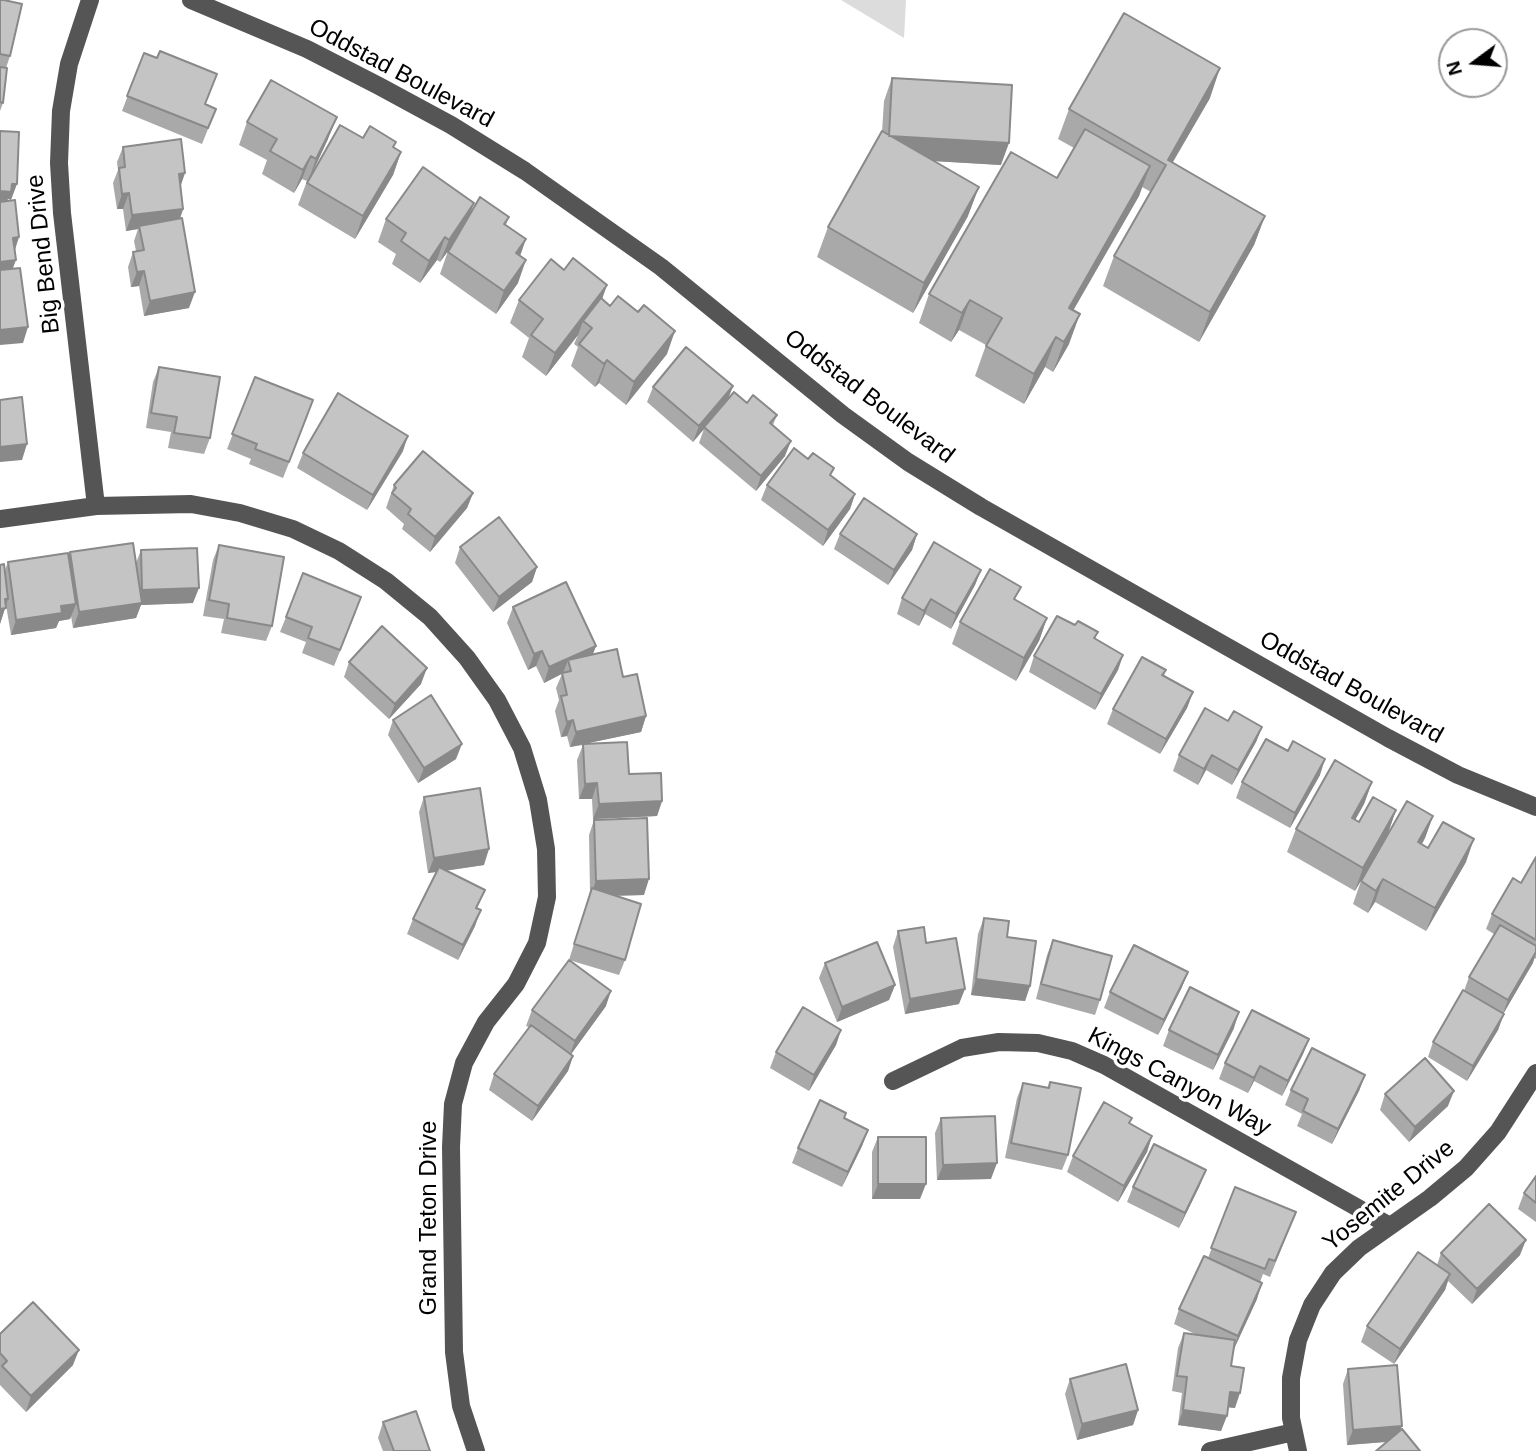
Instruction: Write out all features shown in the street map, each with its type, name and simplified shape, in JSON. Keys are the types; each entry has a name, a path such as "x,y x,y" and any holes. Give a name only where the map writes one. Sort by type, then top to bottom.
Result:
{"street":[{"name":"Big Bend Drive","path":"90,0 69,64 61,111 59,163 62,213 96,506"},
{"name":"Oddstad Boulevard","path":"191,0 307,49 451,125 661,267 843,415 908,462 981,507 1388,738 1458,775 1536,807"},
{"name":"Grand Teton Drive","path":"0,519 96,506 191,504 240,513 293,529 339,551 386,581 430,617 467,658 497,700 522,748 540,812 546,849 547,897 537,943 516,984 486,1022 464,1063 453,1104 451,1146 454,1352 461,1406 476,1451"},
{"name":"Kings Canyon Way","path":"893,1081 962,1048 999,1042 1038,1042 1072,1051 1104,1065 1390,1226"},
{"name":"Yosemite Drive","path":"1298,1451 1294,1432 1291,1378 1298,1340 1312,1305 1333,1273 1359,1248 1430,1198 1466,1168 1498,1132 1536,1073"},
{"path":"1210,1451 1294,1432"}],"shaded area":[{"path":"841,0 906,0 904,38"}],"building":[{"path":"0,0 22,4 10,56 0,54"},
{"path":"1124,13 1220,68 1168,160 1265,216 1210,312 1114,256 1166,165 1069,109"},
{"path":"160,51 217,74 205,104 216,109 208,128 127,96 144,53 157,58"},
{"path":"0,67 7,68 3,103 0,102"},
{"path":"892,78 1012,85 1009,143 889,136"},
{"path":"271,80 337,117 316,159 311,156 303,170 270,151 277,139 247,122"},
{"path":"340,125 363,138 370,126 396,142 393,147 401,152 363,216 307,183"},
{"path":"1085,129 1150,166 1069,308 1080,314 1064,342 1056,337 1034,374 986,346 1002,318 970,300 962,313 929,294 1011,152 1057,178"},
{"path":"0,131 19,132 17,184 12,184 11,192 0,191"},
{"path":"882,131 979,187 924,283 828,227"},
{"path":"181,139 185,173 179,174 183,209 132,215 129,193 122,194 119,168 125,167 123,147"},
{"path":"423,167 474,203 449,240 445,237 429,261 401,241 406,233 386,219"},
{"path":"480,197 509,217 504,224 526,239 516,253 526,260 504,291 448,252"},
{"path":"15,200 19,237 13,238 16,260 0,262 0,202"},
{"path":"182,218 195,292 150,301 144,271 137,272 133,252 144,250 139,226"},
{"path":"573,258 607,285 555,353 531,335 543,319 519,300 551,259 564,270"},
{"path":"20,268 28,327 0,330 0,270"},
{"path":"618,296 638,312 644,305 675,331 634,382 607,360 604,364 579,344 592,328 583,321 601,298 610,306"},
{"path":"686,347 733,386 699,426 653,387"},
{"path":"159,367 220,377 210,438 174,433 177,417 151,413"},
{"path":"255,377 313,400 289,462 255,449 257,444 232,434"},
{"path":"734,392 747,403 753,395 777,415 770,423 791,441 761,476 704,427"},
{"path":"338,393 408,436 373,495 303,453"},
{"path":"22,397 27,444 0,447 0,400"},
{"path":"794,448 808,459 813,453 834,468 830,475 855,494 828,530 767,485"},
{"path":"423,451 473,493 435,537 408,514 411,509 392,493 396,488 394,485"},
{"path":"864,498 917,534 894,570 840,534"},
{"path":"499,517 537,567 499,597 460,547"},
{"path":"934,542 981,570 956,614 931,599 924,611 902,598"},
{"path":"133,543 142,603 79,612 70,552"},
{"path":"219,545 284,557 272,626 227,618 229,604 209,600"},
{"path":"197,548 199,588 142,590 141,550"},
{"path":"68,553 76,604 61,606 62,613 16,620 8,562"},
{"path":"4,564 8,599 5,599 6,608 0,609 0,565"},
{"path":"990,569 1021,587 1014,599 1047,618 1024,658 960,622"},
{"path":"303,573 361,597 340,650 308,638 312,627 286,617"},
{"path":"566,582 596,646 549,667 542,651 534,654 513,607"},
{"path":"1057,616 1075,625 1078,621 1098,632 1094,638 1123,655 1101,694 1034,656"},
{"path":"382,626 427,668 395,704 349,662"},
{"path":"617,649 623,677 637,674 646,716 576,732 573,720 567,722 561,696 567,695 562,673 571,671 568,660"},
{"path":"1142,657 1166,670 1162,675 1193,692 1166,739 1113,709"},
{"path":"431,695 462,744 424,768 393,720"},
{"path":"1205,708 1228,721 1234,711 1262,727 1238,770 1212,755 1204,769 1179,755"},
{"path":"1266,739 1288,751 1293,741 1325,759 1295,813 1242,782"},
{"path":"627,742 629,774 661,773 662,801 599,804 597,783 585,784 583,744"},
{"path":"1335,760 1372,782 1352,818 1359,822 1373,797 1396,810 1363,868 1296,829"},
{"path":"480,788 489,849 434,858 424,797"},
{"path":"1407,801 1433,816 1418,842 1428,848 1443,822 1474,839 1435,908 1383,879 1376,891 1361,881"},
{"path":"647,818 649,879 596,881 594,820"},
{"path":"1536,857 1536,940 1492,914 1513,878 1521,883"},
{"path":"439,867 485,890 476,908 481,910 463,945 413,919"},
{"path":"592,888 641,904 625,960 574,944"},
{"path":"984,918 1009,921 1007,937 1036,941 1030,986 976,979"},
{"path":"1500,925 1536,946 1536,952 1508,1000 1469,977"},
{"path":"924,927 926,943 956,938 965,989 910,999 898,931"},
{"path":"1053,940 1112,956 1100,1000 1041,984"},
{"path":"877,942 895,985 842,1007 825,963"},
{"path":"1134,945 1188,972 1164,1020 1110,992"},
{"path":"569,960 611,991 575,1041 532,1010"},
{"path":"1190,987 1239,1012 1218,1055 1169,1030"},
{"path":"1463,990 1504,1014 1473,1066 1433,1042"},
{"path":"803,1007 841,1030 814,1075 776,1052"},
{"path":"1252,1010 1309,1039 1288,1081 1260,1066 1254,1078 1225,1063"},
{"path":"531,1025 573,1056 538,1106 494,1074"},
{"path":"1312,1048 1365,1075 1338,1129 1303,1111 1308,1099 1291,1090"},
{"path":"1425,1058 1454,1091 1415,1127 1385,1094"},
{"path":"1050,1082 1081,1088 1068,1155 1011,1143 1023,1083 1049,1088"},
{"path":"820,1100 846,1113 844,1118 868,1130 848,1172 798,1148"},
{"path":"1104,1102 1132,1118 1129,1123 1152,1136 1124,1186 1073,1156"},
{"path":"995,1116 997,1163 943,1165 941,1118"},
{"path":"878,1137 926,1137 926,1184 878,1184"},
{"path":"1154,1144 1206,1170 1185,1213 1133,1187"},
{"path":"1536,1176 1536,1203 1524,1193"},
{"path":"1235,1187 1296,1212 1275,1261 1269,1259 1265,1269 1211,1248"},
{"path":"1489,1204 1526,1240 1477,1289 1441,1253"},
{"path":"1418,1252 1450,1274 1400,1349 1367,1326"},
{"path":"1204,1256 1262,1283 1238,1336 1179,1309"},
{"path":"33,1302 79,1350 31,1396 2,1366 7,1361 0,1353 0,1334"},
{"path":"1184,1333 1235,1340 1231,1366 1244,1368 1240,1393 1230,1392 1227,1416 1183,1410 1187,1377 1177,1376"},
{"path":"1126,1364 1138,1410 1082,1424 1070,1379"},
{"path":"1397,1365 1402,1426 1353,1430 1348,1369"},
{"path":"416,1411 430,1451 394,1451 383,1422"},
{"path":"1402,1429 1420,1451 1376,1451"}]}
